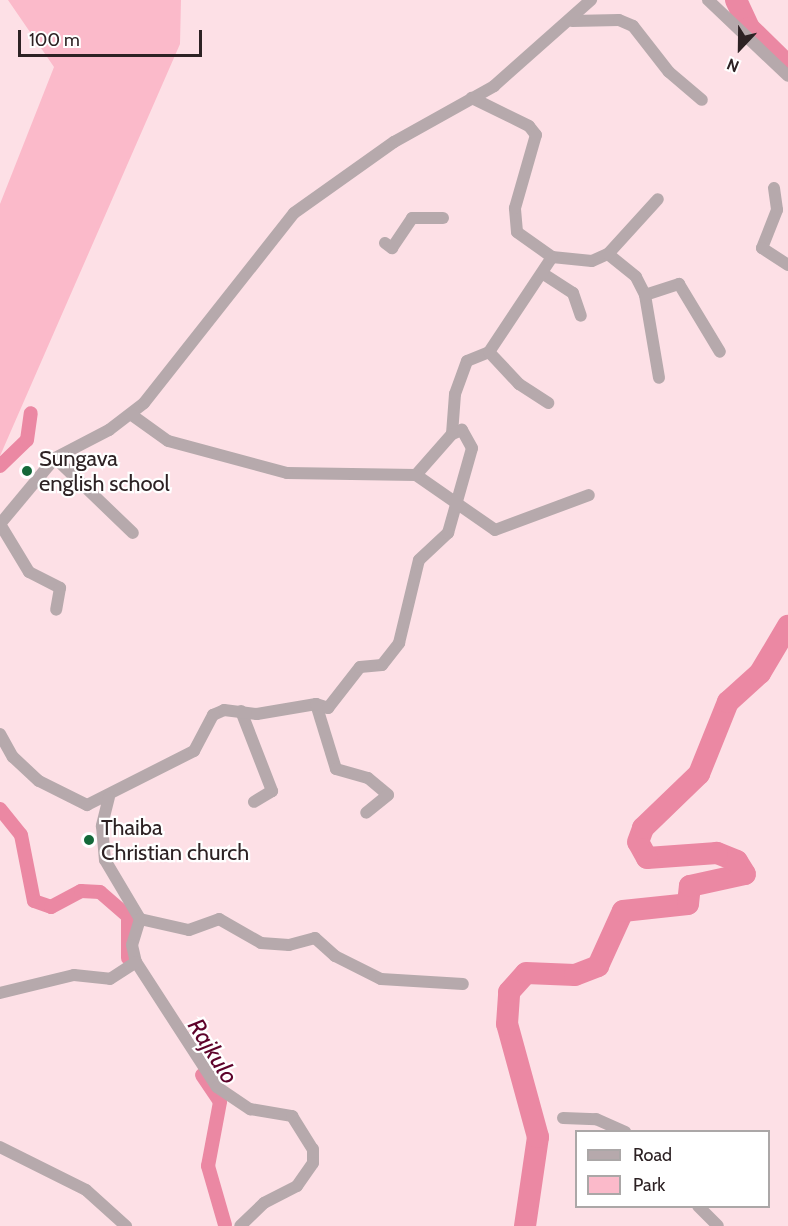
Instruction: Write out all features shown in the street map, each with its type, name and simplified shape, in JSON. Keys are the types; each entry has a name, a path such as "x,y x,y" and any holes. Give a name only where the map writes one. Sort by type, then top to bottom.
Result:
{"street":[{"path":"56,610 60,588 29,572 0,524 55,458 132,415 294,213 394,142 472,98 572,21 591,0"},
{"path":"708,0 788,76"},
{"path":"572,21 619,20 633,26 669,72 702,100"},
{"path":"472,98 529,126 536,135 515,208 516,232 552,257 592,261 608,254 658,199"},
{"path":"774,188 777,210 762,248 788,265"},
{"path":"385,243 392,248 412,218 443,218"},
{"path":"608,254 636,277 645,295 658,378"},
{"path":"452,434 455,394 467,361 489,352 552,257"},
{"path":"542,273 573,293 581,316"},
{"path":"645,295 679,284 720,352"},
{"path":"489,352 519,384 548,403"},
{"path":"132,415 168,441 287,474 416,475 460,502 495,530 589,495"},
{"path":"0,734 13,757 39,782 87,805 109,797 194,751 213,715 240,711 258,714 316,704 328,708 360,668 382,665 399,643 419,560 448,532 460,502 472,448 462,430 452,434 416,475"},
{"path":"55,458 133,532"},
{"path":"316,704 336,769 368,778 388,795 366,813"},
{"path":"240,711 272,791 254,802"},
{"path":"109,797 102,826 105,860 140,919 189,930 219,918 261,943 289,945 315,938 354,968 381,979 463,984"},
{"path":"140,919 132,945 136,962 224,1095 250,1108 292,1116 313,1149 313,1163 297,1186 264,1203 240,1226"},
{"path":"0,993 74,975 110,980 136,962"},
{"path":"563,1118 596,1119 622,1130"},
{"path":"0,1147 86,1190 126,1226"},
{"path":"700,1208 718,1226"}],"green space":[{"path":"8,0 181,0 180,44 0,456 0,204 54,67"}],"waterway":[{"path":"736,0 749,28 788,66"},
{"name":"Rajkulo","path":"0,466 27,440 31,413"},
{"path":"525,1226 538,1137 507,1024 509,992 526,973 575,975 598,966 623,911 688,904 690,886 745,874 737,861 717,853 647,858 638,842 643,828 699,774 728,702 760,673 788,626"},
{"name":"Rajkulo","path":"0,809 21,835 34,901 51,907 81,891 100,892 128,916 128,958"},
{"name":"Rajkulo","path":"202,1075 220,1102 208,1166 225,1225"}],"place":[{"name":"Sungava english school","path":"27,471"},
{"name":"Thaiba Christian church","path":"89,840"}]}
